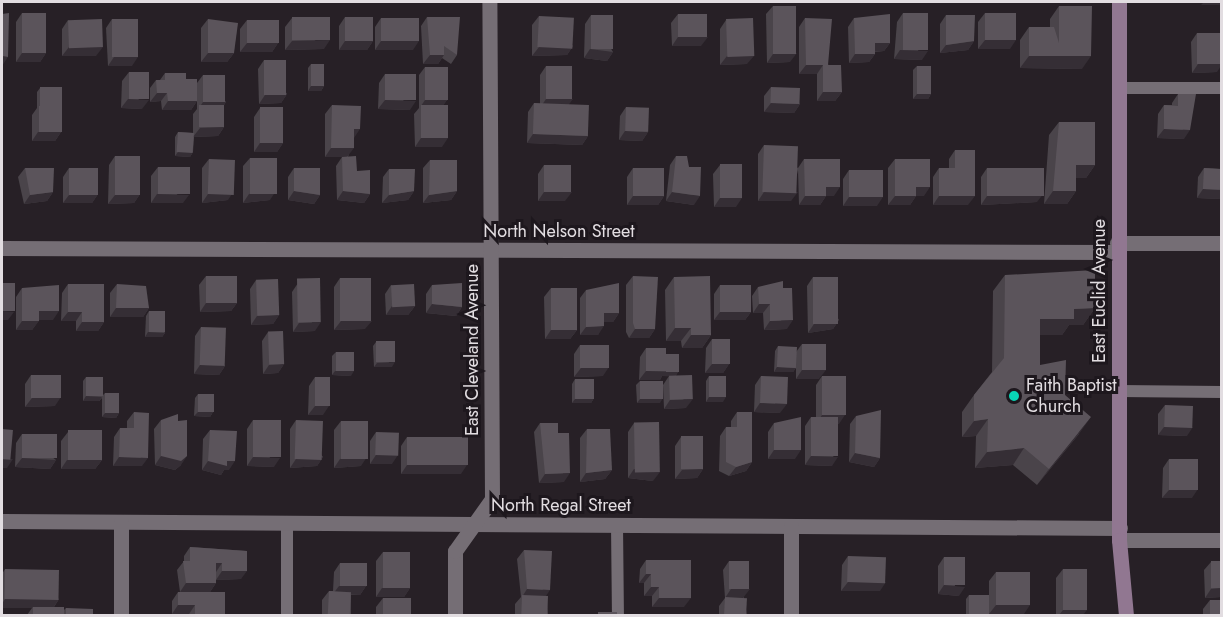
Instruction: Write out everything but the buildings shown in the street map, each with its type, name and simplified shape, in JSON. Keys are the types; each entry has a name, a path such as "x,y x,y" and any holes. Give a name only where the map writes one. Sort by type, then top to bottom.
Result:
{"main road":[{"name":"East Euclid Avenue","path":"1119,2 1117,247 1119,534 1125,615"}],"street":[{"name":"East Cleveland Avenue","path":"456,615 455,551 492,499 489,2"},
{"name":"North Nelson Street","path":"2,248 491,250 1117,247 1221,243"},
{"name":"North Regal Street","path":"2,521 791,526 1119,534 1221,540"},
{"path":"121,522 121,615"},
{"path":"791,526 791,615"}],"lane":[{"path":"1119,88 1221,88"},
{"path":"1119,391 1221,392"},
{"path":"287,524 287,615"},
{"path":"617,525 618,615"}],"place":[{"name":"Faith Baptist Church","path":"1014,396"}]}
